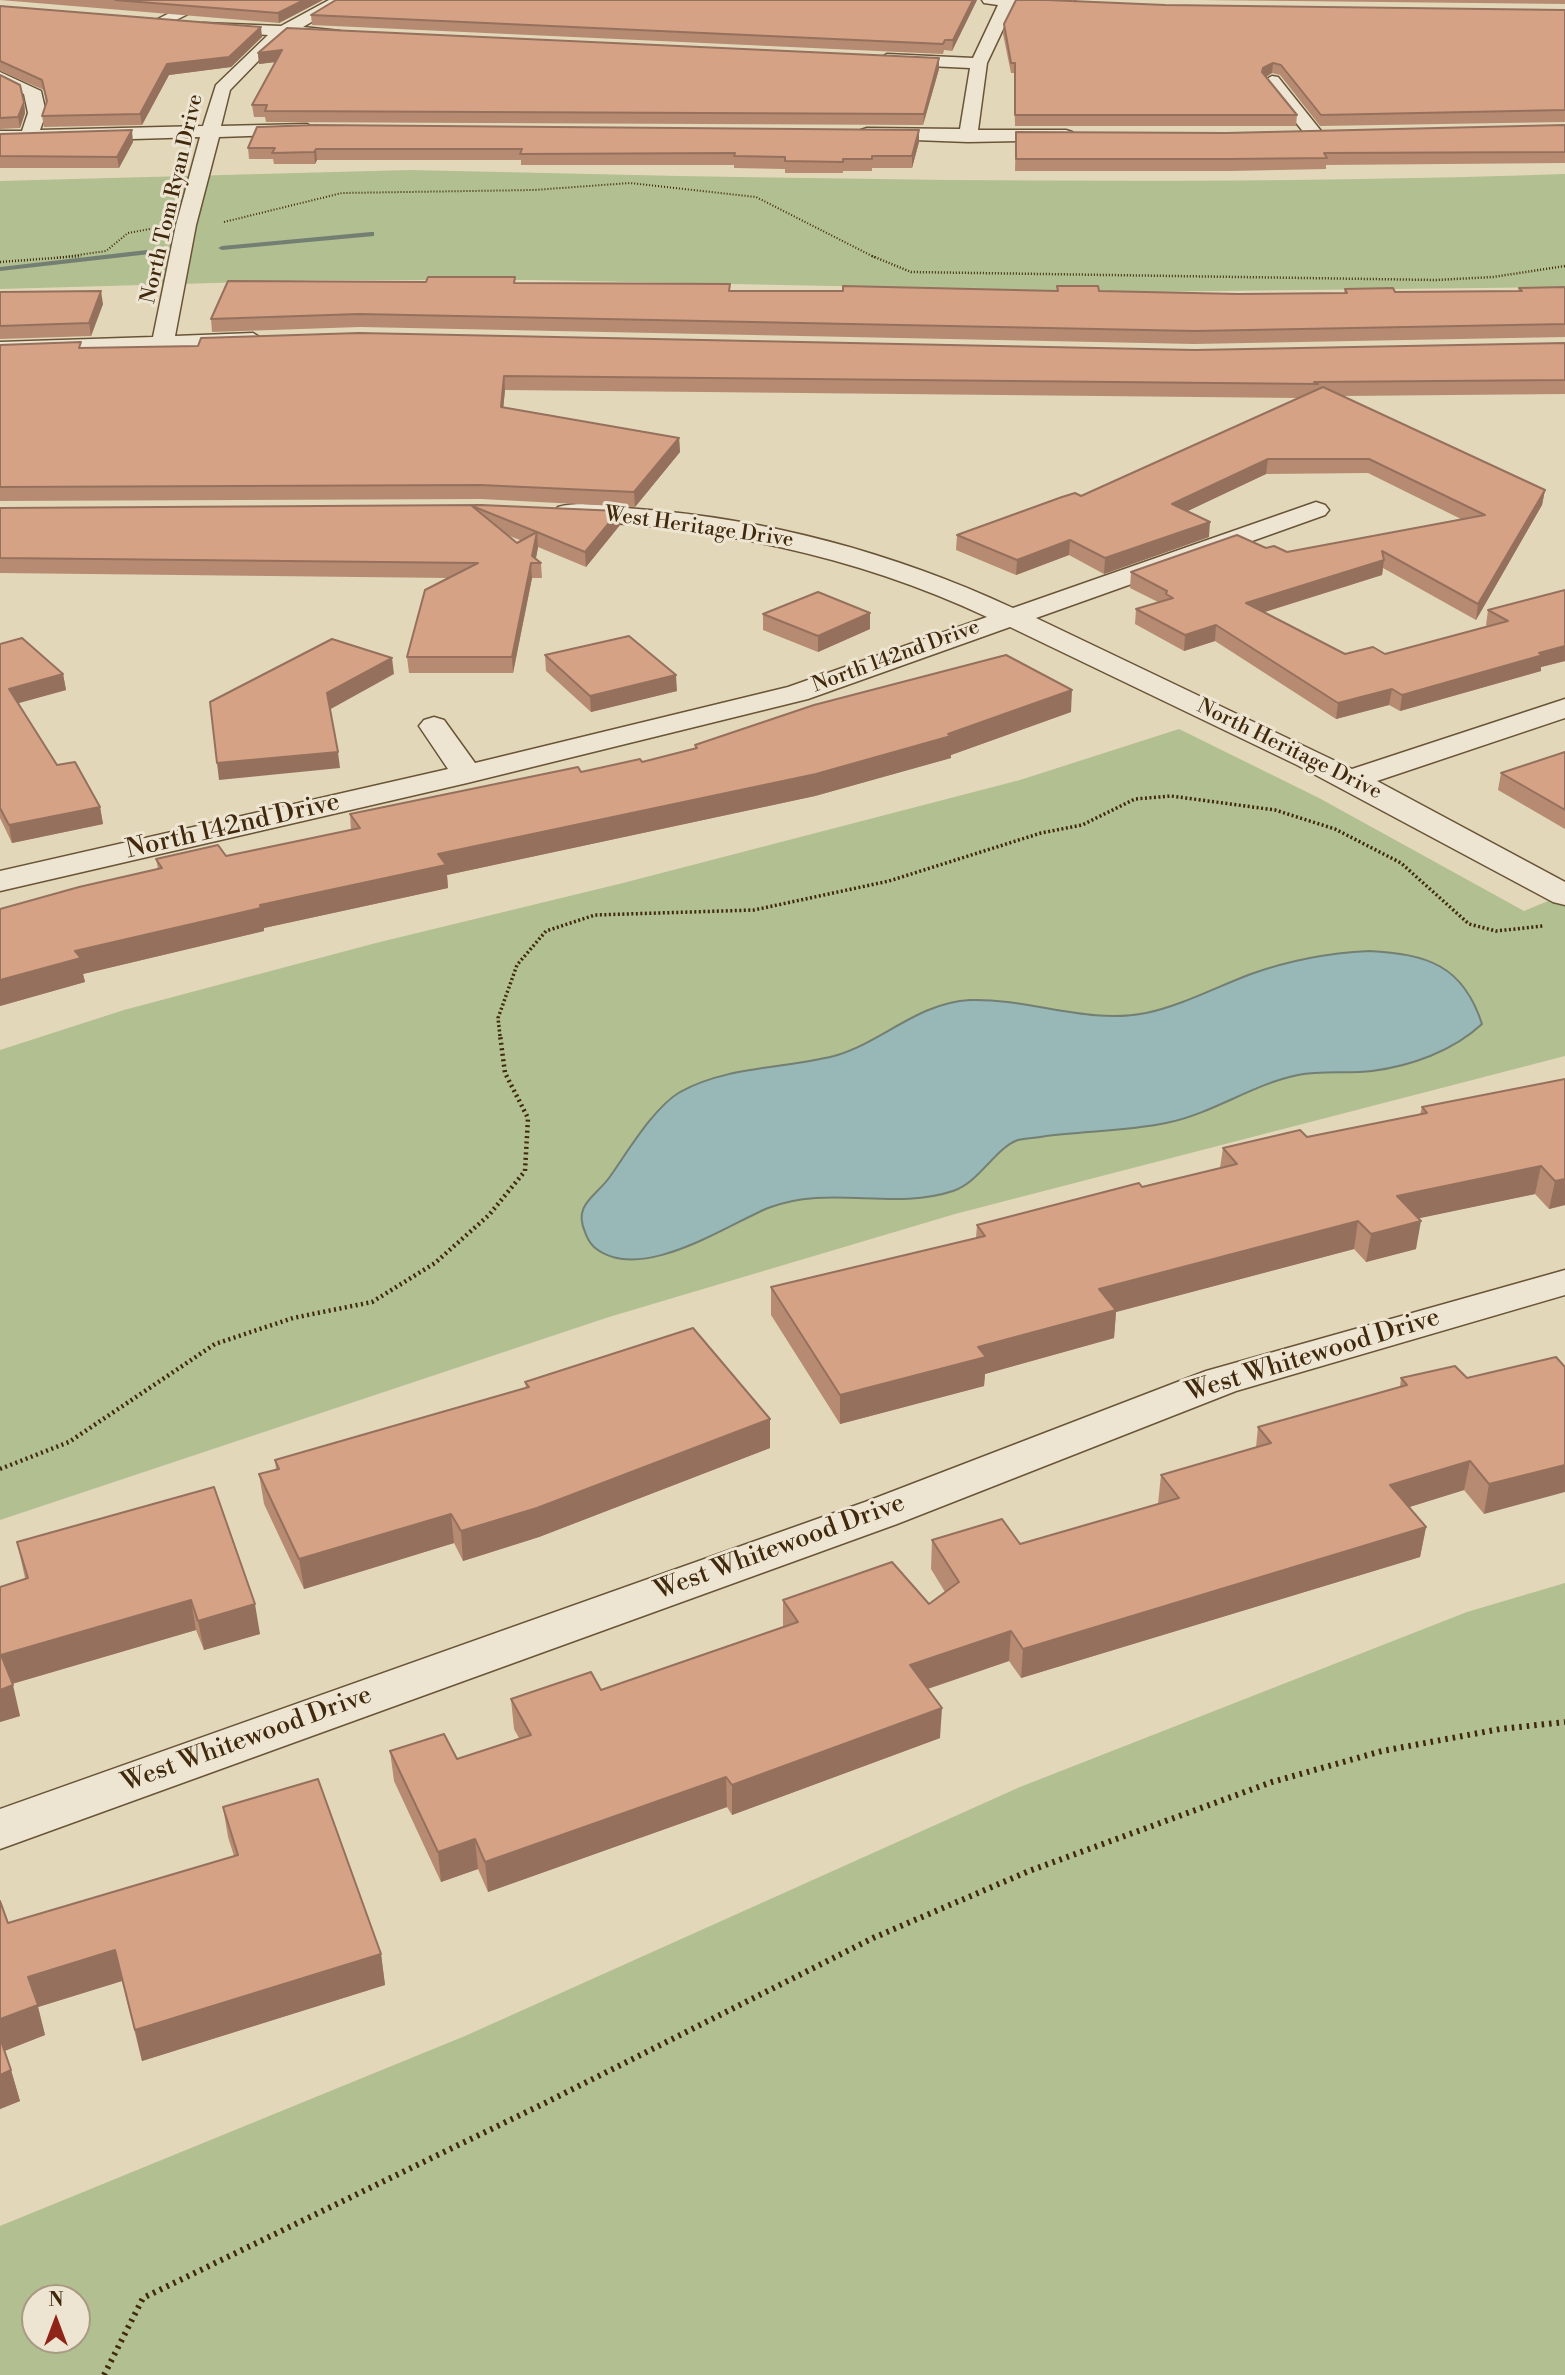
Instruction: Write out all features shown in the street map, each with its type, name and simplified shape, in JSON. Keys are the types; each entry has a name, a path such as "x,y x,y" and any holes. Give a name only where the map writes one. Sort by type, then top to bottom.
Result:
{"street":[{"path":"208,0 153,21 352,35"},
{"name":"North Tom Ryan Drive","path":"163,343 186,225 222,89 257,52 283,32 341,0"},
{"path":"989,0 1086,4"},
{"path":"968,135 979,63 1008,1"},
{"path":"868,58 979,63"},
{"path":"0,77 32,91 37,104 29,137"},
{"path":"23,85 51,80"},
{"path":"1272,81 1321,135 1289,135"},
{"path":"0,137 330,129"},
{"path":"843,134 1090,136"},
{"path":"0,349 281,339"},
{"name":"North 142nd Drive","path":"0,881 467,774 798,693 1316,510"},
{"name":"West Heritage Drive","path":"545,511 660,518 813,545 898,570 1008,617"},
{"name":"North Heritage Drive","path":"1008,617 1353,779 1565,895"},
{"path":"1353,779 1565,708"},
{"path":"434,726 467,774"},
{"name":"West Whitewood Drive","path":"0,1829 881,1513 1221,1381 1565,1282"}],"path":[{"path":"0,262 93,255 106,251 128,233 248,218 342,193 520,190 630,183 756,197 894,267 911,272 1436,280 1493,277 1565,266"},
{"path":"0,1469 69,1442 144,1389 215,1344 293,1318 372,1302 435,1263 489,1215 525,1171 528,1118 505,1073 498,1018 517,965 546,931 595,915 754,910 875,884 1041,833 1082,825 1135,799 1171,796 1275,810 1335,828 1401,863 1457,916 1480,929 1512,931 1549,926"},
{"path":"104,2375 142,2298 545,2103 873,1938 1029,1871 1272,1782 1382,1751 1500,1729 1565,1722"}],"green space":[{"path":"410,170 843,179 1132,181 1565,174 1565,287 1131,292 533,280 319,280 0,289 0,181"},
{"path":"1179,729 1319,798 1524,911 1565,894 1565,1056 955,1214 609,1317 0,1520 0,1050 124,1010 376,943 623,883 1020,780"},
{"path":"1565,1583 1565,2375 0,2375 0,2226 465,2036 1020,1787 1467,1612"}],"water":[{"path":"1369,951 1408,955 1440,966 1464,988 1482,1024 1471,1034 1445,1049 1402,1065 1372,1071 1316,1073 1281,1079 1200,1113 1166,1123 1018,1140 1002,1150 963,1187 953,1191 907,1199 837,1197 791,1201 768,1208 682,1248 657,1256 634,1259 613,1257 594,1247 589,1242 582,1223 587,1202 609,1178 660,1109 680,1092 717,1077 834,1056 852,1050 917,1015 951,1003 992,1000 1080,1014 1124,1016 1173,1005 1251,974 1295,961"}],"building":[{"path":"115,0 304,0 278,13"},
{"path":"336,0 973,0 953,40 945,40 943,44 311,15"},
{"path":"1016,0 1165,5 1565,10 1565,110 1321,115 1281,65 1273,63 1263,68 1262,72 1297,115 1015,115 1015,63 1011,63 1004,24"},
{"path":"0,6 261,27 229,57 167,64 140,114 42,116 47,101 42,80 0,61"},
{"path":"287,28 939,58 924,114 265,111 267,105 252,105 282,50 258,53"},
{"path":"0,75 20,85 24,102 18,117 0,118"},
{"path":"315,125 919,130 912,156 872,156 872,159 843,159 843,162 785,161 785,157 734,156 735,153 520,154 522,149 316,149 314,152 272,153 275,148 248,148 257,127"},
{"path":"1565,125 1565,152 1324,153 1327,158 1016,159 1016,132 1226,133"},
{"path":"132,130 117,157 0,156 0,134"},
{"path":"428,277 515,277 514,283 730,284 729,291 843,291 843,286 1058,291 1057,286 1098,286 1099,291 1238,294 1347,293 1345,289 1393,288 1395,292 1522,291 1519,288 1565,287 1565,324 1195,331 359,314 211,319 228,281 426,282"},
{"path":"101,291 89,323 0,326 0,292"},
{"path":"359,333 1195,350 1565,343 1565,380 1314,382 1318,384 504,376 501,407 679,438 634,492 480,485 0,487 0,345 81,342 79,348 198,346 201,338"},
{"path":"1323,387 1545,490 1478,604 1382,551 1384,560 1246,603 1345,654 1373,647 1385,654 1508,621 1488,610 1565,590 1565,646 1539,653 1543,655 1402,695 1392,689 1338,703 1216,625 1185,635 1136,609 1173,598 1166,594 1167,591 1131,572 1237,535 1266,548 1274,546 1287,552 1485,515 1369,459 1268,459 1172,504 1210,522 1105,558 1070,540 1017,560 957,535 1062,497 1075,493 1081,496"},
{"path":"481,505 619,511 585,552 537,532 532,556 541,563 531,563 512,657 407,657 425,590 478,563 0,558 0,508","holes":["472,506 537,532 517,543"]},
{"path":"818,592 870,613 818,636 763,614"},
{"path":"629,636 676,675 590,696 545,655"},
{"path":"22,638 63,674 9,689 57,765 75,762 100,807 9,825 0,808 0,644"},
{"path":"332,639 392,658 327,693 338,752 217,763 210,702"},
{"path":"1006,655 1072,690 948,734 951,736 816,774 438,854 446,865 260,905 261,908 75,951 81,958 0,980 0,909 162,868 156,859 218,845 226,856 360,828 350,814 578,767 581,772 640,759 642,762 697,748 695,745 814,705"},
{"path":"1565,752 1565,810 1501,773"},
{"path":"1565,1079 1565,1179 1555,1181 1541,1166 1397,1196 1421,1221 1371,1234 1358,1221 1099,1289 1116,1310 978,1347 986,1357 840,1395 771,1287 985,1236 977,1225 1139,1183 1142,1187 1237,1164 1223,1148 1300,1130 1307,1137 1427,1113 1422,1107"},
{"path":"693,1328 770,1419 537,1508 461,1531 451,1514 299,1559 259,1474 279,1469 275,1460 529,1387 525,1382"},
{"path":"1556,1357 1565,1367 1565,1465 1489,1484 1470,1461 1390,1485 1426,1527 1023,1649 1011,1631 910,1665 942,1708 732,1785 726,1777 485,1862 475,1839 438,1852 390,1751 444,1734 457,1759 531,1735 511,1699 591,1672 601,1690 798,1622 783,1600 892,1562 929,1604 959,1582 932,1540 1002,1519 1020,1544 1179,1498 1161,1475 1271,1443 1258,1427 1407,1385 1401,1378 1455,1366 1467,1378"},
{"path":"214,1487 255,1604 198,1621 191,1600 1,1655 13,1685 0,1690 0,1587 28,1578 17,1542"},
{"path":"318,1779 381,1954 135,2030 115,1950 28,1977 38,2005 0,2019 0,1901 8,1923 238,1855 223,1807"},
{"path":"0,2038 11,2070 0,2075"}],"waterway":[{"path":"222,248 371,234"},
{"path":"0,269 147,252"}]}
